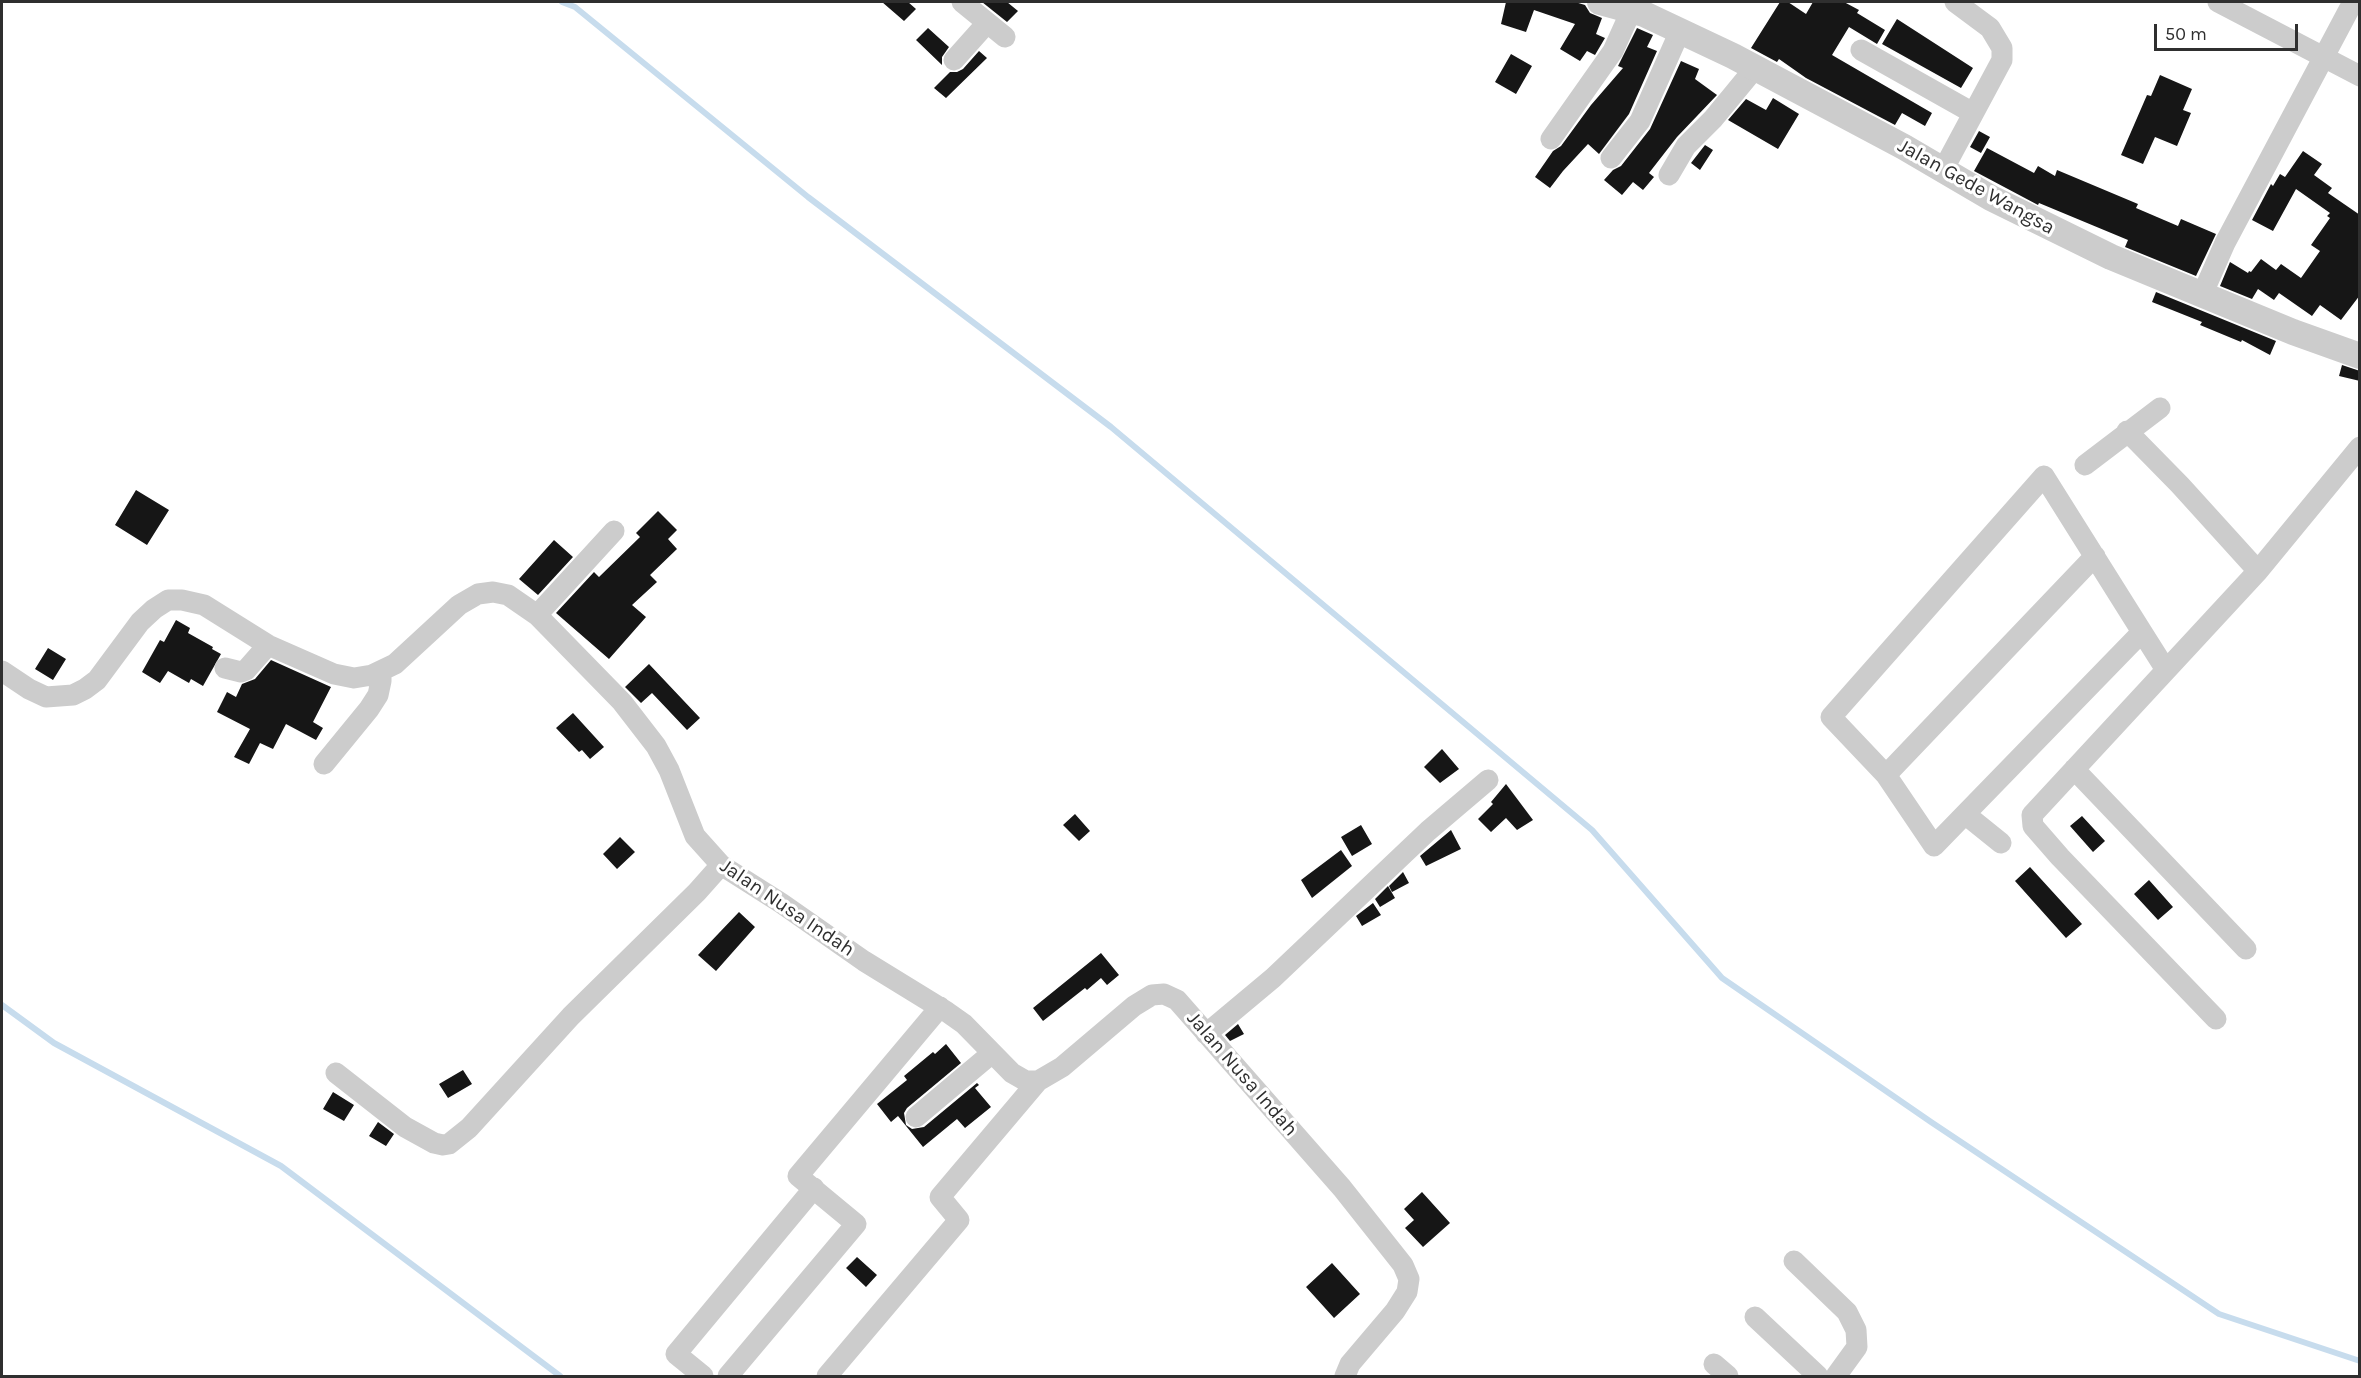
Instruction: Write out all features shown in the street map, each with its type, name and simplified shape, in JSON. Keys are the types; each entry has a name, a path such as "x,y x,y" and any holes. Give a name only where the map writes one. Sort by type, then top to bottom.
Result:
{"street":[{"path":"962,2 1005,37"},
{"name":"Jalan Gede Wangsa","path":"1600,2 1642,9 1680,31 1755,68 1991,198 2111,257 2293,332 2360,356"},
{"path":"1943,170 2002,60 2002,48 1990,28 1955,2"},
{"path":"2218,2 2360,76"},
{"path":"2202,295 2225,243 2353,2"},
{"path":"1551,139 1642,9"},
{"path":"954,60 987,23"},
{"path":"1611,158 1640,121 1680,31"},
{"path":"1861,50 1973,113"},
{"path":"1668,175 1686,146 1713,119 1755,68"},
{"path":"2085,465 2160,408"},
{"path":"2127,431 2180,485 2258,571"},
{"path":"2216,1019 2068,866 2033,826 2032,815 2258,571 2360,447"},
{"path":"2142,632 1934,846 1886,775 1831,717 2044,476 2166,670"},
{"path":"537,615 614,531"},
{"path":"1886,775 2095,556"},
{"name":"Jalan Nusa Indah","path":"2,671 46,697 73,695 96,680 140,622 154,609 168,600 182,600 204,605 268,645 334,674 354,678 381,672 395,664 459,605 478,594 493,592 508,596 537,615 622,702 656,746 669,770 695,836 721,865 782,903 871,966 964,1024 1012,1073 1026,1081 1038,1081 1062,1067 1134,1006 1152,995 1164,994 1177,1000 1342,1188 1403,1265 1409,1280 1407,1292 1395,1311 1350,1364 1345,1377"},
{"path":"225,668 241,672 246,670 268,645"},
{"path":"324,764 373,702 381,681 381,672"},
{"path":"2074,769 2246,949"},
{"path":"1206,1034 1273,978 1428,831 1488,780"},
{"path":"1965,814 2001,843"},
{"path":"336,1073 405,1127 434,1143 449,1144 464,1133 571,1016 653,937 721,865"},
{"path":"728,1377 856,1224 798,1176 940,1007"},
{"path":"916,1117 992,1054"},
{"path":"827,1377 959,1220 940,1197 1038,1081"},
{"path":"703,1377 675,1354 814,1188"},
{"path":"1794,1261 1847,1312 1856,1330 1857,1347 1836,1377"},
{"path":"1755,1317 1818,1377"}],"building":[{"path":"882,2 908,2 916,9 904,21"},
{"path":"982,2 1007,2 1018,11 1007,22"},
{"path":"1506,2 1575,2 1585,5 1590,13 1602,18 1596,34 1605,38 1595,55 1587,51 1580,61 1560,49 1575,24 1534,10 1526,32 1501,24"},
{"path":"1780,2 1788,2 1806,14 1813,2 1844,2 1859,10 1857,13 1885,30 1877,44 1849,27 1832,55 1932,113 1925,126 1902,113 1895,125 1806,78 1779,59 1777,62 1751,48"},
{"path":"1897,19 1973,68 1961,88 1882,44"},
{"path":"928,28 949,47 942,57 942,65 916,40"},
{"path":"1637,28 1653,35 1647,47 1657,51 1629,114 1599,154 1588,144 1550,188 1535,177 1553,151 1561,146 1591,105 1623,68 1618,66"},
{"path":"979,51 987,58 946,98 934,88 950,72 963,69"},
{"path":"1511,54 1532,66 1516,94 1495,82"},
{"path":"1681,61 1699,69 1695,79 1717,95 1677,137 1649,173 1654,177 1643,190 1633,182 1622,195 1604,180 1613,170 1621,166 1650,129"},
{"path":"2160,75 2192,89 2183,110 2191,113 2177,146 2155,137 2143,164 2121,155 2147,95 2151,96"},
{"path":"1773,98 1799,114 1778,149 1728,120 1746,99 1766,110"},
{"path":"1979,131 1990,137 1981,153 1970,147"},
{"path":"1705,145 1713,150 1700,170 1691,163"},
{"path":"1987,148 2034,173 2038,166 2055,176 2057,170 2138,204 2136,208 2178,226 2181,219 2216,234 2196,276 2125,247 2128,240 2039,203 2038,205 1974,171"},
{"path":"2303,151 2322,164 2314,175 2332,188 2328,193 2360,215 2360,295 2341,320 2320,305 2312,316 2279,293 2274,300 2258,289 2252,299 2220,286 2230,262 2248,273 2261,259 2276,270 2281,264 2301,278 2320,251 2311,245 2330,218 2327,216 2330,213 2296,189 2273,231 2252,220 2271,184 2273,186 2280,174 2285,177"},
{"path":"2156,292 2276,341 2270,355 2242,340 2241,342 2200,325 2202,322 2152,302"},
{"path":"2342,365 2360,371 2360,381 2339,376"},
{"path":"136,490 169,510 147,545 115,525"},
{"path":"658,511 677,530 668,539 677,549 650,575 657,582 632,605 646,617 609,659 556,613 594,572 599,577 640,537 636,533"},
{"path":"554,540 573,557 538,595 519,579"},
{"path":"176,620 190,628 188,633 221,654 203,686 191,679 189,683 168,671 160,683 142,672 160,640 164,642"},
{"path":"48,648 66,659 53,680 35,669"},
{"path":"271,660 331,687 313,722 323,728 316,740 286,724 273,749 260,743 249,764 234,757 250,729 217,712 227,692 236,697 242,684 255,679"},
{"path":"649,664 700,718 687,730 652,693 641,703 625,687"},
{"path":"573,713 604,747 590,759 582,750 579,752 556,728"},
{"path":"1442,749 1459,769 1440,783 1424,767"},
{"path":"1506,784 1533,820 1517,830 1506,818 1491,832 1478,819 1493,804 1491,802"},
{"path":"1075,814 1090,831 1079,841 1063,825"},
{"path":"2082,816 2105,841 2093,852 2070,826"},
{"path":"1361,825 1372,844 1352,856 1341,837"},
{"path":"1451,830 1461,849 1426,866 1420,856"},
{"path":"620,837 635,852 617,869 603,854"},
{"path":"1341,850 1352,866 1312,898 1301,880"},
{"path":"2030,867 2082,924 2066,938 2015,881"},
{"path":"1403,872 1409,883 1392,892 1389,886"},
{"path":"2149,880 2173,907 2158,920 2134,894"},
{"path":"1388,886 1395,898 1380,907 1375,899"},
{"path":"1373,903 1381,915 1362,926 1356,916"},
{"path":"739,912 755,927 716,971 698,955"},
{"path":"1101,953 1119,975 1107,985 1101,978 1043,1021 1033,1008"},
{"path":"1238,1024 1244,1034 1230,1041 1225,1035"},
{"path":"946,1044 961,1063 907,1108 904,1113 906,1125 912,1129 924,1127 977,1083 979,1085 975,1088 991,1107 965,1128 957,1119 923,1147 898,1116 891,1122 877,1104 907,1080 904,1076"},
{"path":"463,1070 472,1084 448,1098 439,1084"},
{"path":"333,1092 354,1105 344,1121 323,1109"},
{"path":"378,1122 394,1134 386,1146 369,1136"},
{"path":"1422,1192 1450,1223 1423,1247 1405,1228 1414,1220 1404,1209"},
{"path":"857,1257 877,1275 866,1287 846,1268"},
{"path":"1332,1263 1360,1294 1334,1318 1306,1287"}],"waterway":[{"path":"562,2 575,7 808,197 1111,427 1592,830 1722,978 1931,1122 2219,1314 2360,1361"},
{"path":"2,1005 54,1043 281,1166 560,1376"}]}
